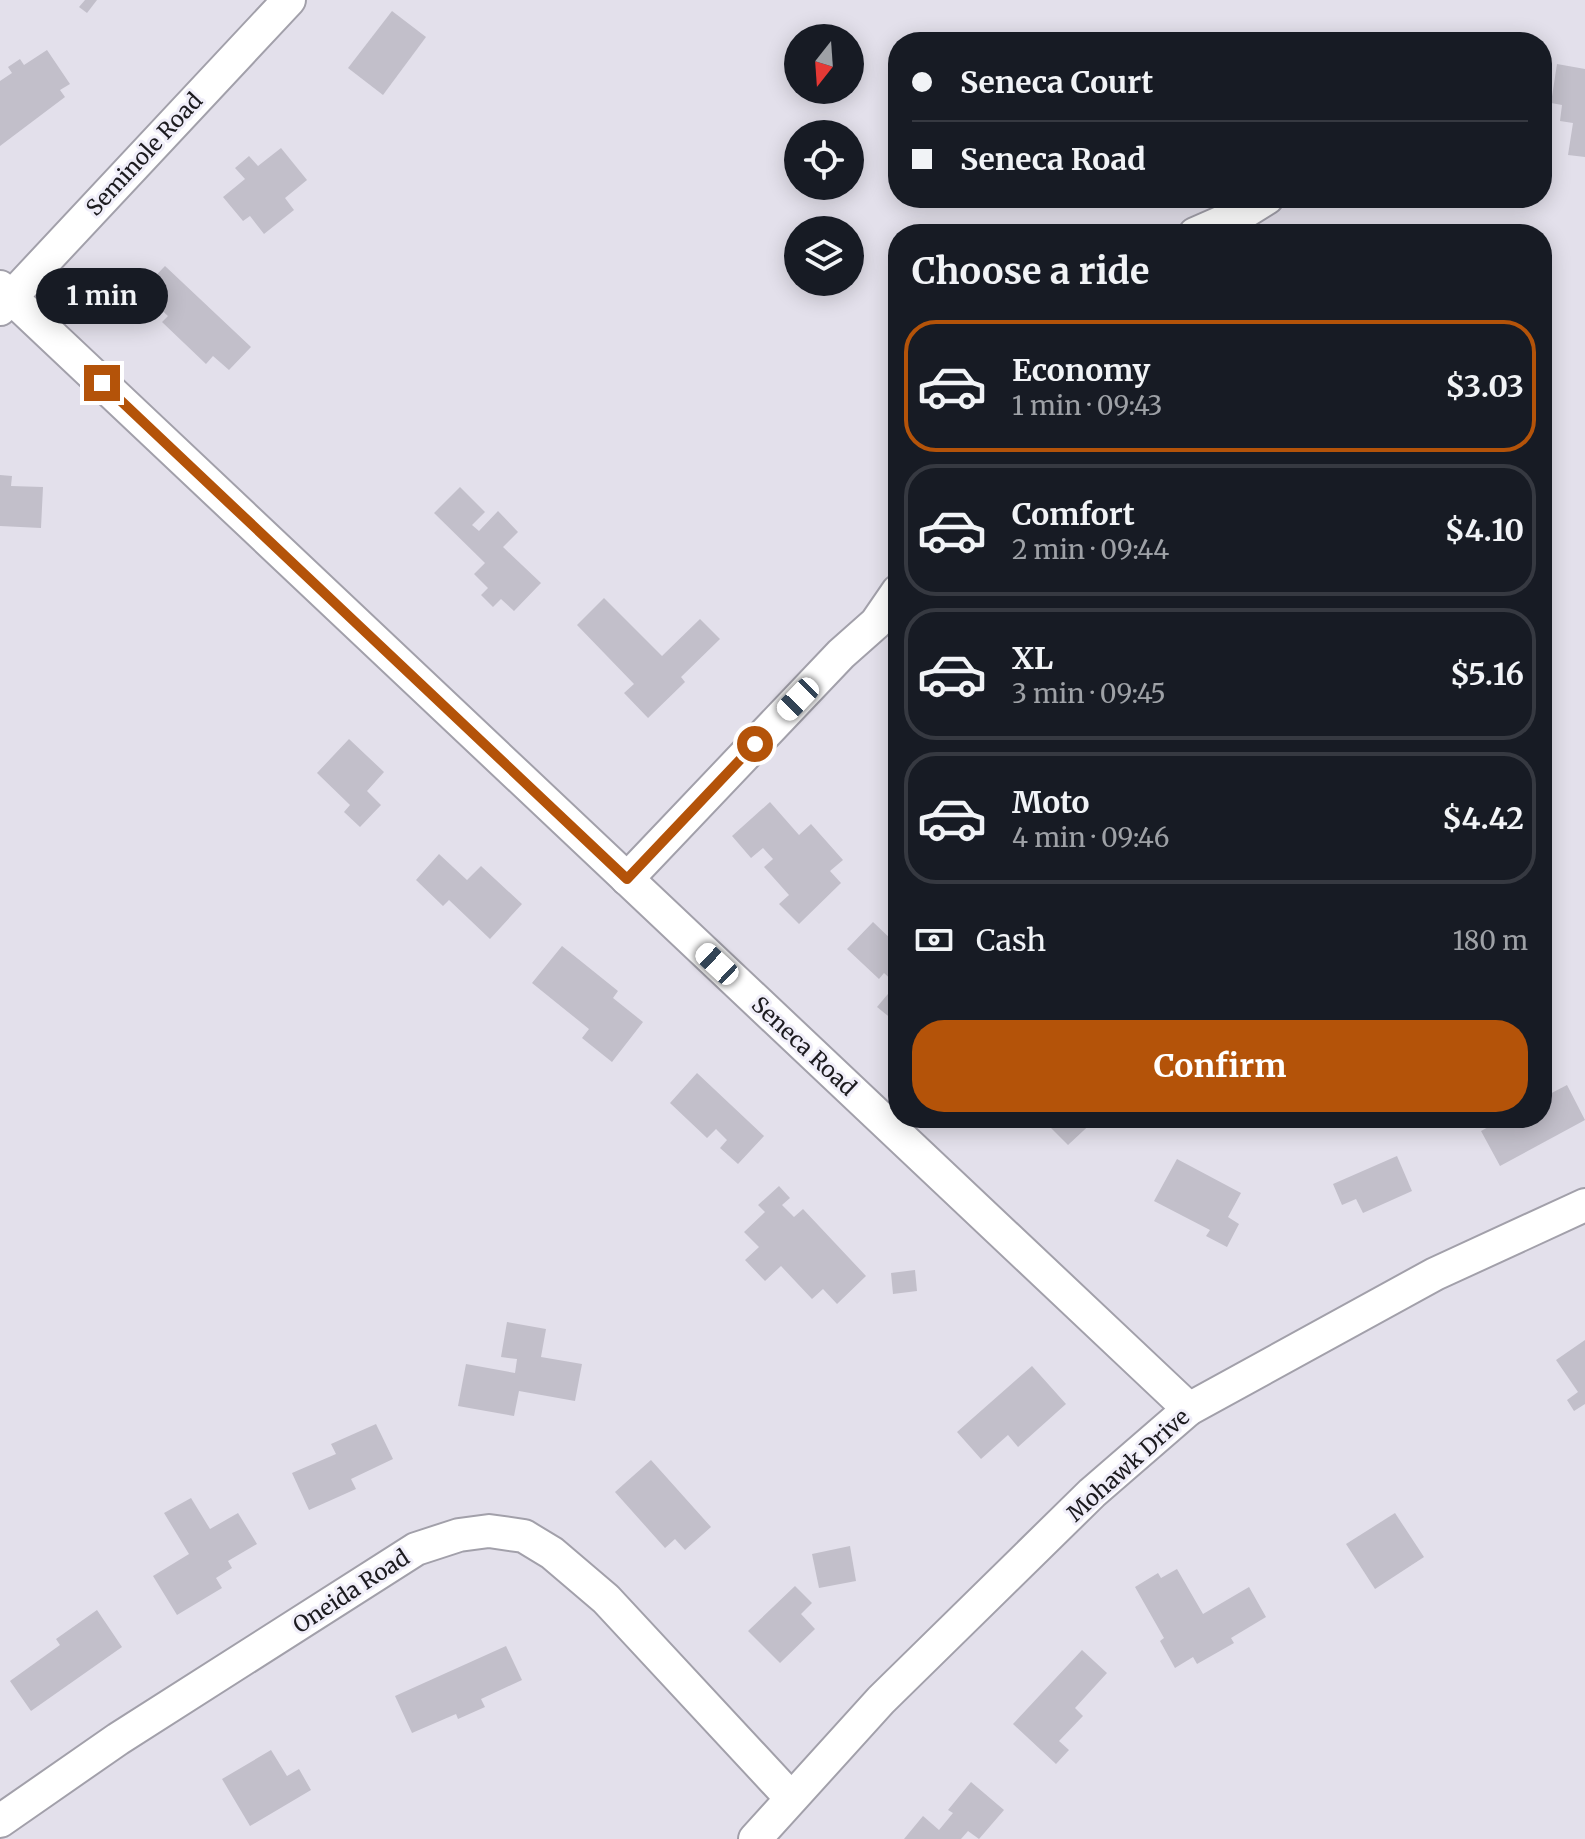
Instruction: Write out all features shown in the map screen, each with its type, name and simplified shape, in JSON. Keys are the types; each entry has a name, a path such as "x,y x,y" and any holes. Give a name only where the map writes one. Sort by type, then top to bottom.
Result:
{"street":[{"name":"Seminole Road","path":"4,298 289,0"},
{"path":"1218,224 1251,208"},
{"name":"Seneca Road","path":"4,298 888,1125"},
{"path":"627,879 841,654 876,623 888,606"},
{"name":"Seneca Road","path":"891,1128 1189,1409"},
{"name":"Mohawk Drive","path":"755,1839 881,1700 1092,1493 1189,1409 1435,1274 1585,1205"},
{"name":"Oneida Road","path":"0,1821 118,1739 416,1549 459,1535 489,1531 524,1536 552,1553 606,1599 791,1798"}],"building":[{"path":"85,0 97,0 87,13 79,7"},
{"path":"392,11 426,37 383,95 348,68"},
{"path":"47,50 70,84 60,90 65,97 0,146 0,81 12,73 8,67 20,59 24,65"},
{"path":"1557,64 1585,69 1585,157 1568,155 1573,123 1560,121 1562,105 1552,103"},
{"path":"281,148 307,180 285,198 294,210 264,234 250,216 243,221 223,197 245,179 235,168 249,156 258,166"},
{"path":"165,266 251,347 229,370 213,356 206,364 162,322 168,316 141,291"},
{"path":"0,475 12,476 11,486 43,487 41,528 0,526"},
{"path":"460,487 485,512 472,525 479,531 498,511 518,532 503,547 541,583 514,611 501,599 493,607 481,595 488,588 474,574 485,563 434,513"},
{"path":"604,598 662,656 700,619 720,639 681,677 685,682 648,718 624,693 634,684 577,625"},
{"path":"349,739 384,772 367,791 381,805 360,827 344,812 350,805 317,773"},
{"path":"770,802 799,835 811,824 843,860 830,871 841,883 799,924 779,904 789,895 764,867 773,859 763,848 751,858 732,836"},
{"path":"439,854 467,880 481,866 522,904 490,939 449,900 443,906 416,880"},
{"path":"873,922 888,936 888,977 884,973 879,979 847,949"},
{"path":"562,946 618,991 613,998 643,1022 612,1062 582,1038 589,1029 532,983"},
{"path":"888,994 888,1016 877,1007"},
{"path":"697,1073 764,1136 738,1164 720,1148 727,1140 716,1129 707,1138 670,1103"},
{"path":"1567,1085 1585,1120 1500,1166 1481,1131 1487,1128 1552,1128 1552,1093"},
{"path":"1051,1128 1086,1128 1068,1145"},
{"path":"1397,1156 1412,1191 1363,1213 1356,1199 1342,1205 1333,1184"},
{"path":"1177,1159 1241,1193 1228,1217 1239,1224 1227,1247 1206,1236 1210,1230 1154,1201"},
{"path":"779,1186 790,1198 782,1205 794,1217 803,1209 866,1276 837,1304 823,1289 812,1299 781,1266 765,1281 745,1260 759,1247 744,1232 765,1212 758,1205"},
{"path":"915,1270 917,1291 893,1294 891,1273"},
{"path":"507,1322 546,1329 541,1357 582,1364 575,1401 519,1391 514,1416 458,1406 466,1364 515,1373 517,1359 501,1357"},
{"path":"1585,1340 1585,1404 1574,1411 1567,1400 1578,1392 1556,1360"},
{"path":"1032,1366 1066,1404 1018,1447 1008,1435 981,1459 957,1432"},
{"path":"376,1424 393,1459 351,1479 356,1489 309,1510 292,1473 336,1454 331,1444"},
{"path":"651,1460 711,1527 685,1550 675,1539 665,1548 615,1492"},
{"path":"191,1498 210,1529 238,1513 257,1544 228,1561 232,1568 216,1578 222,1588 177,1615 153,1576 189,1554 164,1513"},
{"path":"1395,1513 1424,1557 1375,1589 1346,1544"},
{"path":"850,1546 856,1581 819,1588 812,1554"},
{"path":"1177,1569 1203,1614 1249,1587 1266,1617 1231,1638 1234,1643 1197,1664 1193,1657 1175,1668 1160,1641 1164,1638 1135,1587 1158,1573 1161,1578"},
{"path":"795,1586 812,1603 801,1614 815,1629 780,1663 748,1631"},
{"path":"97,1610 122,1647 31,1711 10,1681 60,1645 56,1639"},
{"path":"506,1646 522,1680 481,1699 485,1707 458,1719 456,1714 412,1733 395,1696"},
{"path":"1082,1650 1107,1673 1075,1708 1083,1716 1059,1741 1069,1750 1056,1764 1013,1724"},
{"path":"271,1750 287,1776 299,1769 311,1790 250,1826 222,1779"},
{"path":"971,1782 1004,1810 979,1839 968,1831 961,1839 904,1839 923,1816 939,1830 953,1813 948,1810"}],"route":[{"path":"102,383 627,879 755,744"}]}
